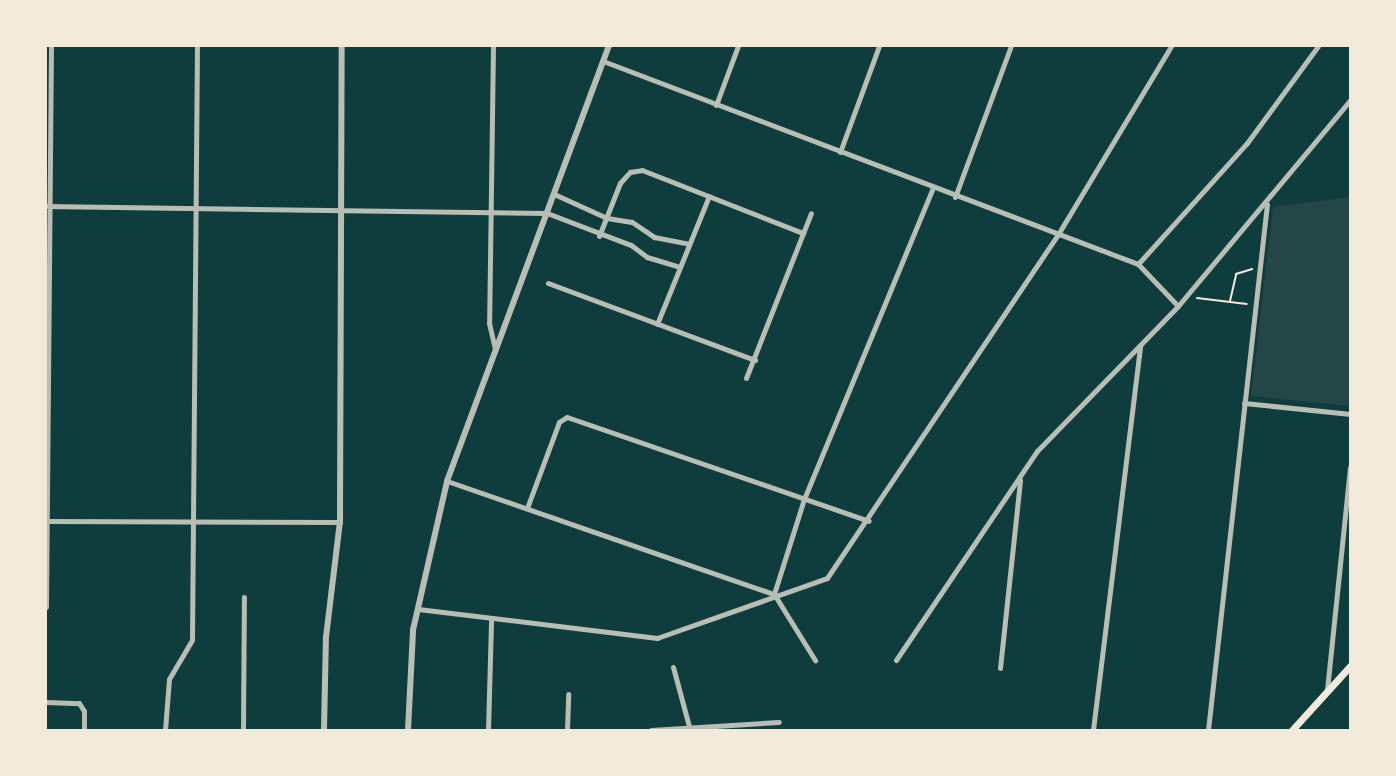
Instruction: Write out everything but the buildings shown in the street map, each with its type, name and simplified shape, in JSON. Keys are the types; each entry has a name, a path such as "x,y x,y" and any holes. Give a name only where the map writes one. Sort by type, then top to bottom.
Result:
{"main road":[{"path":"1293,730 1350,666"}],"street":[{"path":"46,607 51,46"},
{"path":"165,730 169,679 192,640 197,46"},
{"path":"324,730 326,637 340,522 342,46"},
{"path":"493,46 489,323 495,350"},
{"path":"408,730 411,648 447,481 609,46"},
{"path":"716,104 738,46"},
{"path":"840,152 879,46"},
{"path":"955,197 1011,46"},
{"path":"418,609 491,620 657,638 774,594 827,578 869,521 1057,236 1171,46"},
{"path":"1138,264 1247,143 1318,46"},
{"path":"603,61 1057,236 1138,264 1178,306"},
{"path":"896,660 1037,451 1178,306 1267,204 1350,100"},
{"path":"599,236 620,183 636,171 654,173 803,233"},
{"path":"774,594 804,499 933,188"},
{"path":"554,194 607,218 632,222 662,239 690,244"},
{"path":"657,324 709,196"},
{"path":"1208,730 1267,204"},
{"path":"48,206 547,213 599,236 626,243 647,257 680,267"},
{"path":"746,378 811,213"},
{"path":"548,283 755,360"},
{"path":"1093,730 1140,346"},
{"path":"1244,403 1350,414"},
{"path":"527,509 564,417 869,521"},
{"path":"1327,693 1350,467"},
{"path":"1000,668 1020,477"},
{"path":"447,481 774,594 815,660"},
{"path":"46,521 340,522"},
{"path":"243,730 244,597"},
{"path":"488,730 491,620"},
{"path":"673,667 691,730"},
{"path":"568,694 568,730"},
{"path":"46,702 79,703 84,711 84,730"},
{"path":"651,730 662,727 691,730 779,722"}],"path":[{"path":"1230,301 1236,274 1242,269 1260,270"},
{"path":"1186,297 1256,305"}],"shaded area":[{"path":"1350,197 1350,406 1251,396 1273,207"}]}
